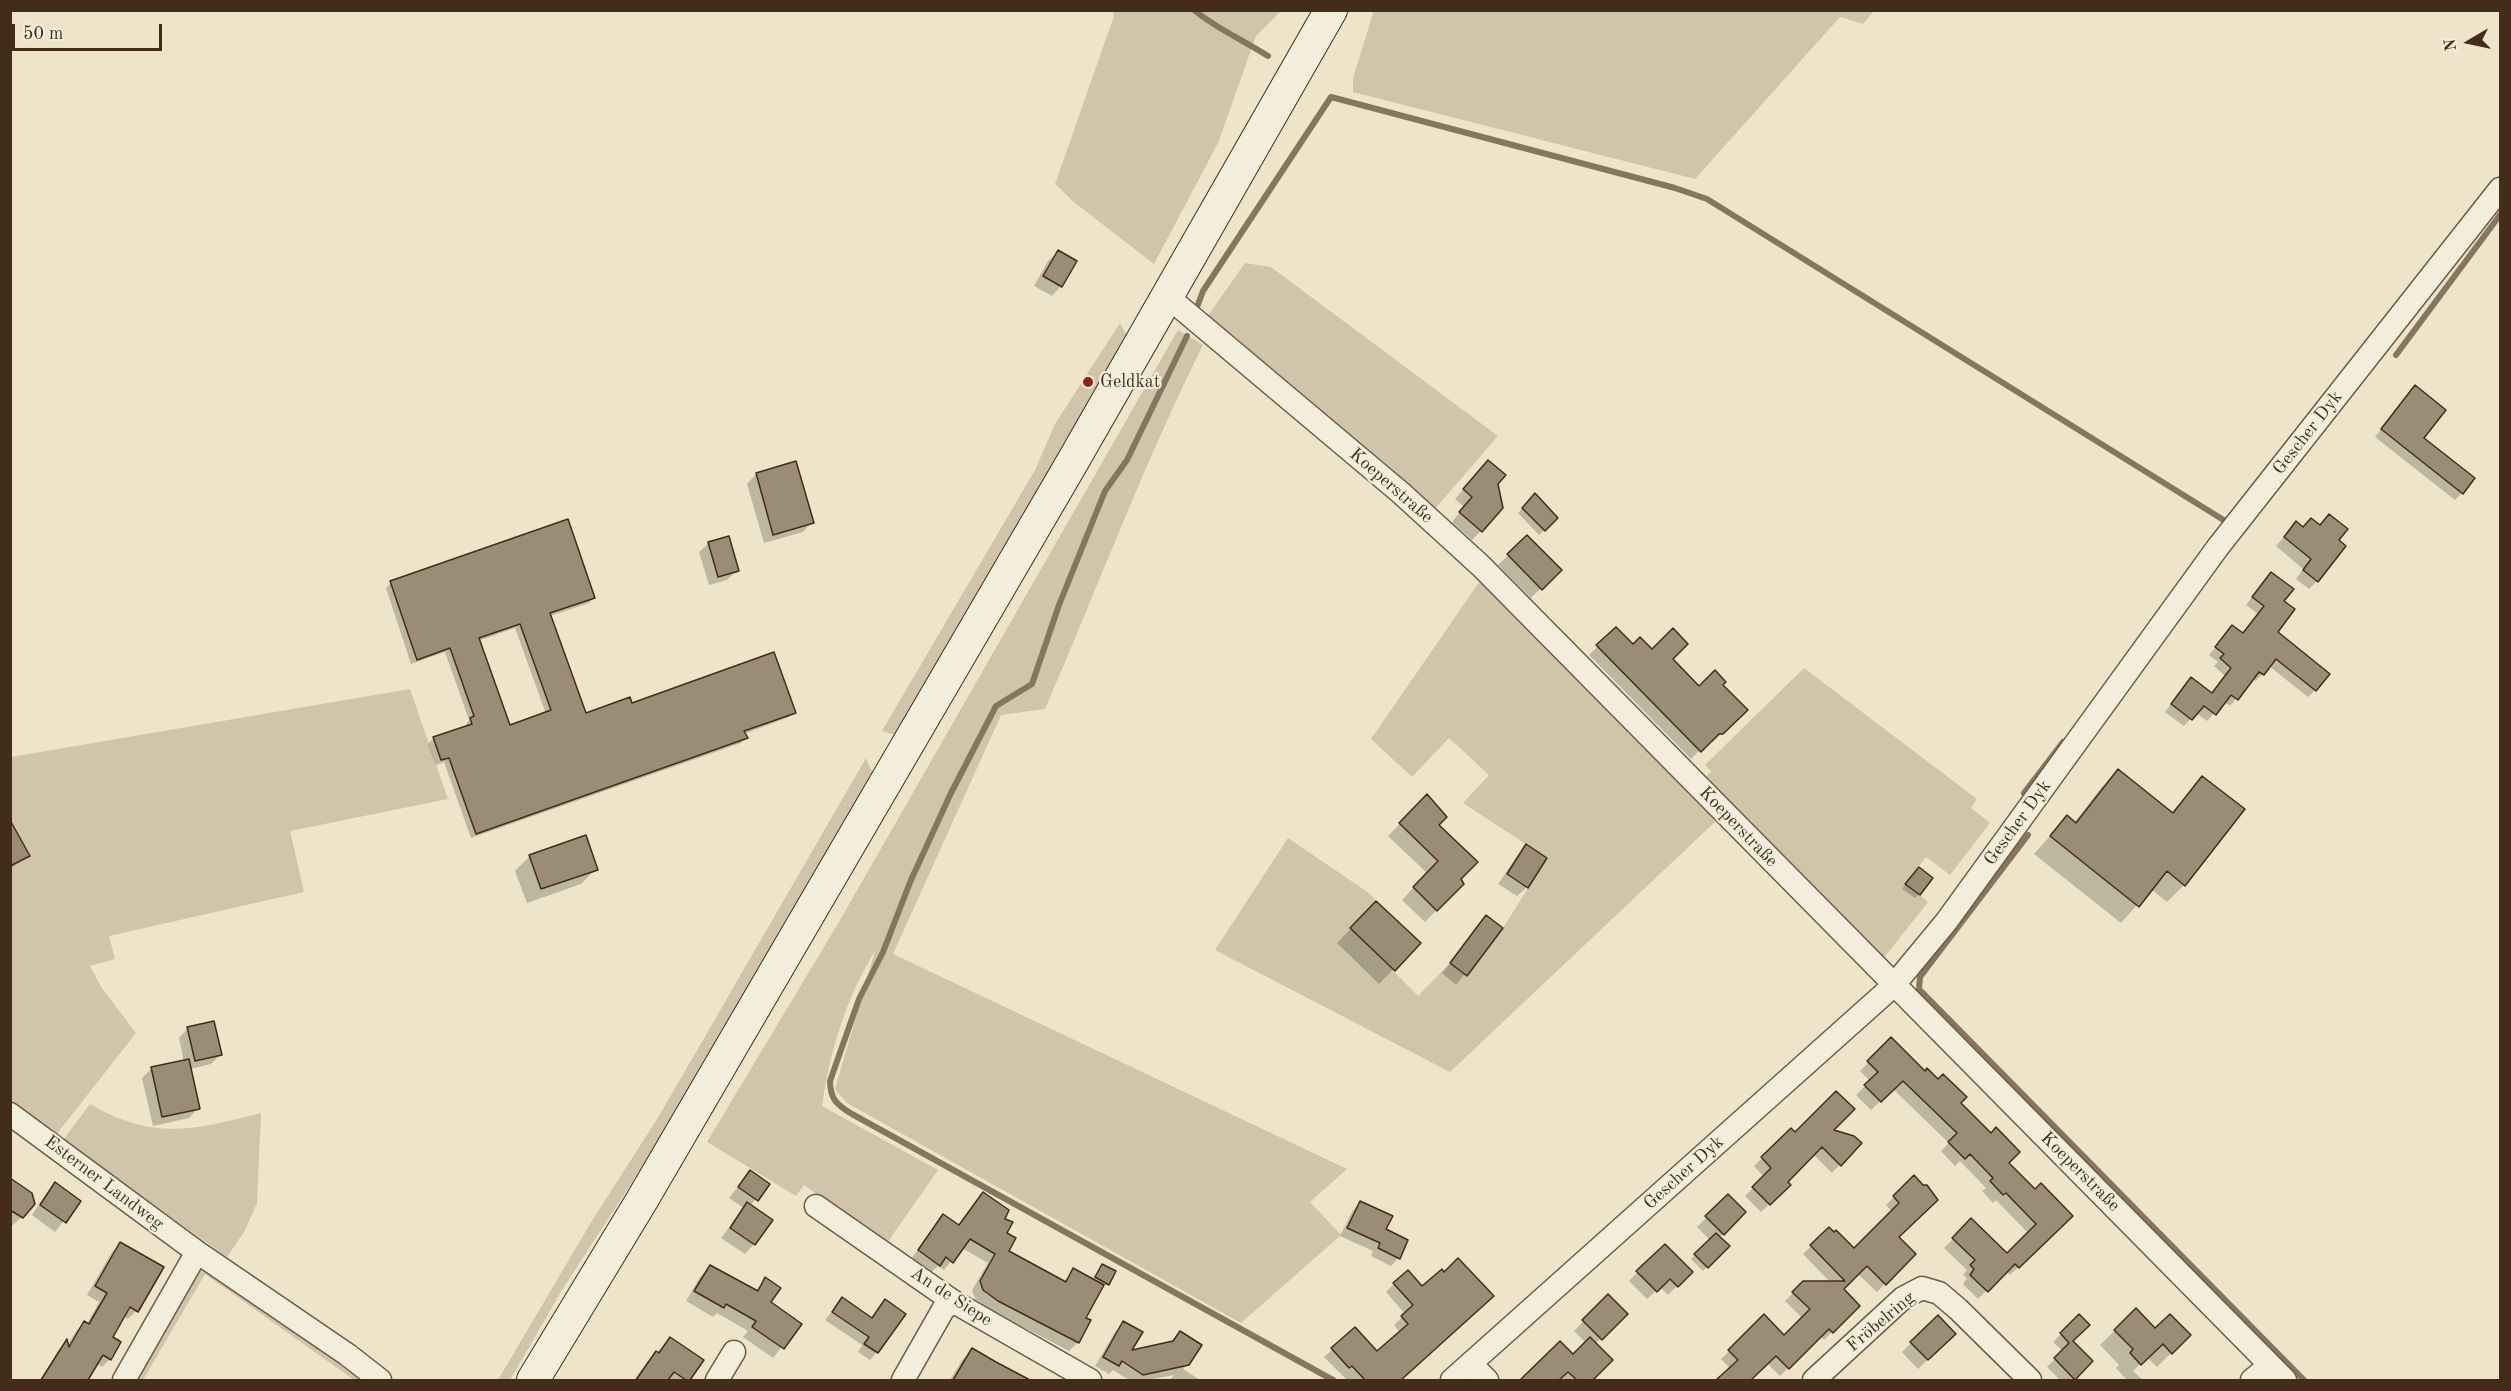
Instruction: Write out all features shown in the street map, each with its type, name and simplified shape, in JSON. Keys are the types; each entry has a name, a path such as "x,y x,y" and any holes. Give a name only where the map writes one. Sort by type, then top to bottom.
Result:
{"main road":[{"path":"533,1380 642,1200 1168,297 1331,10"}],"street":[{"name":"Gescher Dyk","path":"1452,1380 1893,986 1947,922 2218,547 2500,189"},
{"name":"Koeperstraße","path":"1168,297 1392,486 1481,566 1893,986 2278,1373"},
{"name":"Esterner Landweg","path":"10,1114 197,1252 348,1355 380,1380"},
{"name":"An de Siepe","path":"816,1206 954,1302 1090,1380"},
{"path":"124,1380 197,1252"},
{"name":"Fröbelring","path":"1814,1380 1903,1298 1922,1288 1940,1293 1959,1309 2030,1380"},
{"path":"903,1380 944,1308 954,1302"},
{"path":"717,1380 734,1352"},
{"path":"1471,1364 1487,1380"},
{"path":"2252,1380 2278,1373"}],"shaded area":[{"path":"1374,10 1874,11 1863,24 1840,17 1695,179 1353,92 1353,78"},
{"path":"1113,11 1281,11 1256,36 1218,143 1154,264 1075,203 1055,184 1114,16"},
{"path":"1245,263 1271,267 1498,436 1434,510 1207,317"},
{"path":"1120,323 1127,336 895,735 882,731 1035,470 1055,424"},
{"path":"1178,330 1203,345 1141,480 1045,709 1001,715 893,954 1347,1169 1310,1202 1341,1235 1241,1323 847,1103 835,1089 875,951 856,988 841,1026 822,1106 938,1170 887,1243 804,1185 796,1196 707,1142 836,927"},
{"path":"1480,581 1716,821 1450,1072 1215,950 1288,838 1369,893 1376,901 1351,928 1418,996 1450,963 1467,976 1503,928 1547,858 1463,803 1489,775 1449,738 1412,777 1371,739"},
{"path":"1804,668 1977,799 1971,808 1990,823 1950,875 1926,857 1906,883 1928,902 1883,959 1705,778 1711,771 1705,765"},
{"path":"410,689 448,799 290,831 304,892 109,936 115,959 90,966 102,988 136,1033 56,1135 11,1103 11,757"},
{"path":"866,758 873,774 649,1156 562,1290 510,1380 498,1380 590,1224 659,1116"},
{"path":"90,1104 112,1116 154,1128 195,1127 261,1113 257,1203 244,1232 227,1257 63,1140"},
{"path":"208,1267 370,1380 354,1380 205,1274 143,1380 136,1380 200,1271"}],"building":[{"path":"1058,250 1077,261 1062,287 1043,276"},
{"path":"2415,385 2446,410 2424,438 2475,478 2463,494 2381,429"},
{"path":"1488,460 1506,475 1498,484 1503,508 1482,532 1459,512 1472,497 1463,489"},
{"path":"796,461 814,523 773,535 756,473"},
{"path":"1535,493 1558,518 1545,531 1522,508"},
{"path":"2329,514 2348,529 2339,540 2346,546 2318,582 2303,570 2311,559 2284,537 2296,521 2303,527 2311,518 2320,525"},
{"path":"568,519 595,598 550,613 586,713 630,697 632,703 774,652 796,713 744,731 748,738 476,834 449,758 441,760 433,737 472,724 470,718 474,716 450,648 417,660 390,581","holes":["520,624 551,710 510,725 479,638"]},
{"path":"1527,535 1562,570 1542,590 1507,554"},
{"path":"729,536 739,571 718,577 708,542"},
{"path":"2271,572 2294,589 2284,601 2295,609 2278,632 2330,674 2316,691 2276,659 2264,675 2259,672 2238,700 2231,695 2216,715 2204,706 2192,720 2171,704 2191,677 2212,693 2231,668 2220,658 2224,654 2215,647 2232,625 2243,633 2264,606 2252,597"},
{"path":"1616,627 1633,644 1640,637 1652,649 1673,628 1688,644 1673,659 1699,686 1715,670 1726,682 1723,685 1748,710 1701,752 1596,645"},
{"path":"2118,769 2173,813 2202,776 2245,809 2185,886 2167,871 2139,907 2050,836 2067,815 2076,823"},
{"path":"1427,794 1447,817 1439,825 1478,862 1461,879 1464,884 1437,911 1413,887 1438,861 1399,823"},
{"path":"10,820 30,856 10,866"},
{"path":"586,835 598,870 541,889 529,855"},
{"path":"1526,844 1547,858 1528,888 1507,874"},
{"path":"1919,867 1933,878 1920,895 1905,884"},
{"path":"1376,901 1421,943 1395,971 1350,928"},
{"path":"1486,915 1503,928 1467,976 1450,963"},
{"path":"214,1021 222,1055 195,1061 187,1027"},
{"path":"1891,1037 1925,1071 1927,1068 1938,1079 1943,1074 1967,1097 1961,1103 1991,1133 1996,1127 2020,1152 2009,1163 2035,1189 2041,1183 2073,1216 2019,1268 2015,1264 1988,1292 1970,1275 1974,1269 1970,1265 1975,1260 1952,1238 1971,1218 2007,1253 2036,1224 2006,1193 2003,1195 1990,1181 1993,1178 1970,1154 1965,1159 1948,1142 1957,1133 1903,1081 1881,1102 1864,1085 1878,1072 1867,1061"},
{"path":"189,1059 200,1109 162,1117 151,1067"},
{"path":"1836,1091 1855,1109 1834,1130 1854,1136 1862,1143 1841,1166 1822,1147 1788,1182 1791,1185 1770,1205 1752,1187 1771,1168 1761,1157 1791,1128 1795,1132"},
{"path":"750,1170 770,1184 758,1201 738,1187"},
{"path":"1914,1175 1923,1185 1927,1185 1938,1200 1899,1237 1916,1254 1886,1285 1867,1266 1844,1289 1860,1306 1833,1333 1829,1329 1789,1369 1776,1356 1751,1380 1716,1380 1738,1360 1728,1350 1764,1314 1784,1335 1810,1309 1792,1292 1803,1281 1845,1281 1810,1245 1829,1227 1834,1232 1836,1230 1854,1248 1899,1203 1893,1196"},
{"path":"10,1178 32,1193 35,1204 23,1218 10,1210"},
{"path":"55,1182 81,1201 66,1223 40,1205"},
{"path":"983,1192 1009,1210 1005,1219 1013,1222 1007,1233 1016,1238 1009,1251 1066,1282 1073,1268 1104,1285 1086,1318 1091,1320 1079,1343 998,1301 983,1290 980,1281 995,1254 970,1239 953,1263 946,1257 940,1266 918,1250 943,1214 959,1225"},
{"path":"1728,1194 1746,1212 1724,1235 1705,1216"},
{"path":"1360,1201 1393,1216 1386,1229 1408,1240 1400,1259 1378,1248 1380,1243 1347,1228"},
{"path":"747,1202 773,1220 755,1245 730,1228"},
{"path":"1716,1233 1730,1246 1708,1268 1694,1254"},
{"path":"120,1242 164,1267 138,1312 130,1307 113,1337 121,1342 111,1360 103,1355 88,1380 41,1380 67,1339 69,1347 84,1321 89,1324 107,1293 95,1286"},
{"path":"1665,1244 1693,1272 1678,1287 1670,1279 1657,1292 1636,1271"},
{"path":"1458,1258 1494,1296 1401,1380 1365,1380 1352,1366 1349,1368 1331,1348 1355,1327 1377,1351 1408,1324 1401,1316 1413,1305 1393,1283 1408,1270 1422,1286 1442,1269 1444,1272"},
{"path":"1102,1264 1116,1271 1109,1285 1095,1277"},
{"path":"710,1265 758,1291 765,1277 781,1288 771,1302 802,1324 784,1349 752,1327 756,1321 726,1304 724,1308 694,1291"},
{"path":"1608,1294 1628,1314 1602,1340 1582,1320"},
{"path":"842,1297 872,1318 885,1299 906,1314 878,1353 864,1344 869,1337 832,1312"},
{"path":"2136,1308 2155,1328 2170,1314 2191,1335 2172,1354 2163,1344 2141,1365 2130,1353 2133,1349 2114,1330"},
{"path":"2079,1314 2090,1325 2073,1341 2093,1361 2075,1380 2054,1358 2069,1343 2060,1333"},
{"path":"1938,1315 1956,1334 1928,1360 1910,1342"},
{"path":"1123,1321 1143,1332 1132,1350 1173,1341 1180,1331 1202,1345 1189,1365 1143,1375 1122,1361 1119,1366 1103,1357"},
{"path":"670,1337 704,1360 690,1380 674,1372 668,1380 636,1380 656,1351 659,1353"},
{"path":"1590,1337 1613,1360 1593,1380 1577,1380 1568,1372 1559,1380 1520,1380 1560,1341 1573,1354"},
{"path":"972,1348 996,1362 1030,1380 953,1380"}],"waterway":[{"path":"1194,10 1221,29 1268,56"},
{"path":"1197,307 1203,291 1331,97 1675,188 1707,199 2230,524"},
{"path":"2396,355 2500,215"},
{"path":"1187,336 1127,460 1105,491 1059,605 1032,684 996,706 951,793 911,880 883,952 859,999 830,1081 830,1087 835,1101 852,1114 1333,1380"},
{"path":"2024,793 2063,742"},
{"path":"2028,835 1920,977 1919,989 2304,1380"}],"place":[{"name":"Geldkat","path":"1088,382"}]}
